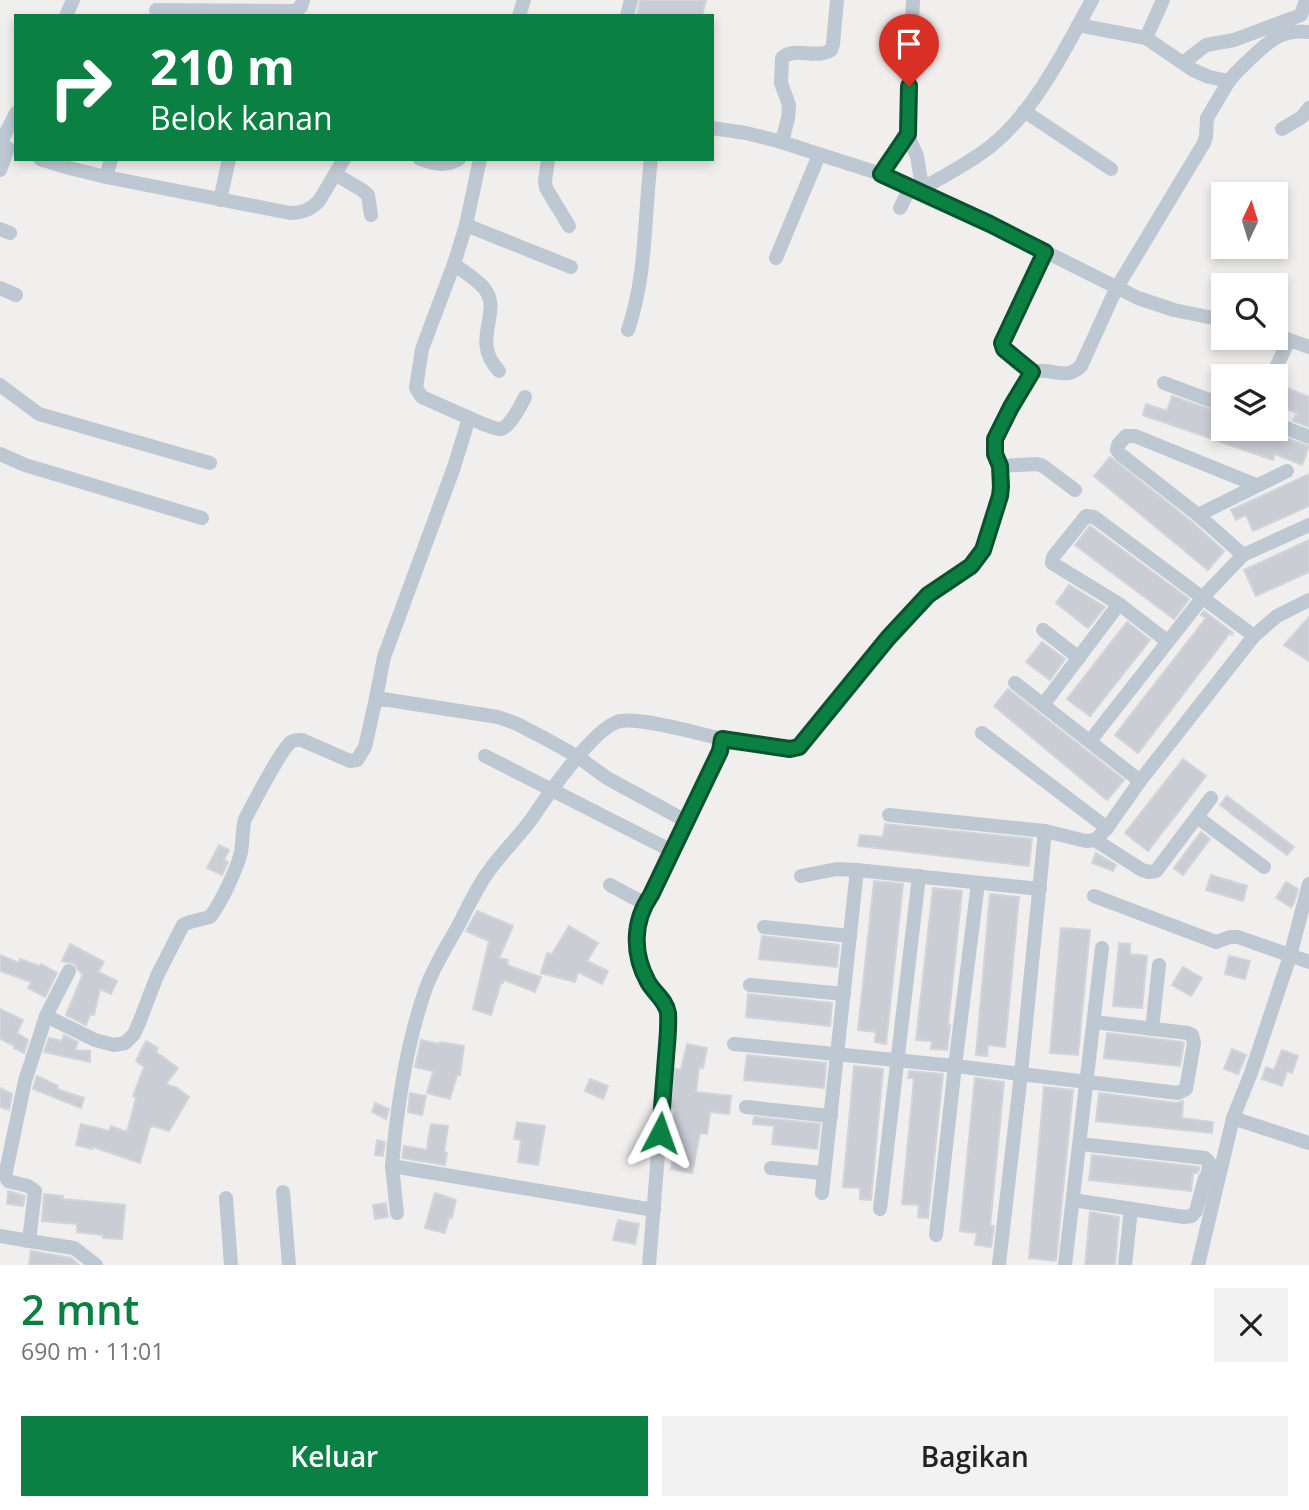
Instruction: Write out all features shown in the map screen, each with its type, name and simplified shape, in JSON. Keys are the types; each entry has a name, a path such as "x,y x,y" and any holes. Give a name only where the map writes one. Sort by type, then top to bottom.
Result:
{"street":[{"path":"156,9 294,10 300,7 303,0"},
{"path":"782,142 789,105 781,83 782,58 789,54 820,55 831,50 834,44 837,0"},
{"path":"913,0 908,134 917,156 919,190"},
{"path":"900,208 919,190 991,146 1006,132 1051,71 1091,0"},
{"path":"1146,38 1163,0"},
{"path":"397,1213 392,1166 396,1125 412,1037 426,987 487,873 525,828 578,757 614,722 640,721 722,739 797,748 888,638 928,595 978,558 1000,496 1000,466 995,454 995,439 1011,407 1032,372 1042,370 1066,374 1080,368 1116,289 1204,143 1207,118 1229,81 1269,41 1280,35 1305,31 1301,15 1306,0"},
{"path":"1184,63 1206,45 1234,40 1301,15"},
{"path":"1078,25 1146,38 1209,77 1229,81"},
{"path":"1282,129 1302,117 1309,108"},
{"path":"1024,111 1111,169"},
{"path":"0,170 14,120"},
{"path":"714,128 782,142 881,174 990,224 1116,289 1155,304 1211,317"},
{"path":"881,174 908,134"},
{"path":"776,258 819,155"},
{"path":"46,161 106,177 290,213 313,207 343,161"},
{"path":"106,177 110,161"},
{"path":"220,200 229,161"},
{"path":"427,161 438,164 454,161"},
{"path":"480,161 466,225 422,349 416,388 422,397 496,429 508,425 525,397"},
{"path":"548,161 546,188 569,226"},
{"path":"628,330 635,310 640,280 651,161"},
{"path":"335,174 368,195 371,215"},
{"path":"466,225 571,267"},
{"path":"1032,372 1004,349 1002,343 1045,252"},
{"path":"454,264 484,288 489,296 491,307 486,350 499,371"},
{"path":"0,288 16,295"},
{"path":"1288,340 1309,347"},
{"path":"1164,383 1211,401"},
{"path":"0,385 38,414 211,463"},
{"path":"46,1016 94,1040 114,1045 130,1039 183,925 210,917 221,900 239,859 246,819 290,743 299,740 350,761 357,760 365,747 384,657 449,480 468,418"},
{"path":"1288,429 1309,437"},
{"path":"1243,555 1198,515 1120,454 1117,448 1124,437 1135,436 1256,485"},
{"path":"0,454 25,465 202,517"},
{"path":"1000,466 1037,464 1075,490"},
{"path":"1198,515 1287,471"},
{"path":"1167,641 1119,604 1052,563 1053,557 1086,516 1094,516 1254,636"},
{"path":"1090,741 1202,597 1243,555 1309,525"},
{"path":"890,815 1045,831 1086,841 1095,840 1254,636 1278,616 1309,600"},
{"path":"1043,705 1119,604"},
{"path":"1043,630 1079,658"},
{"path":"1015,683 1140,781"},
{"path":"376,698 504,719 578,757 607,778 686,821"},
{"path":"982,733 1107,828"},
{"path":"649,1265 668,1013 665,1004 647,981 638,956 636,944 639,919 720,751 722,739"},
{"path":"485,756 672,851"},
{"path":"1095,840 1142,870 1156,871 1211,798"},
{"path":"1197,817 1264,867"},
{"path":"999,1264 1045,831"},
{"path":"800,876 837,869 857,870 1040,889"},
{"path":"822,1193 857,870"},
{"path":"880,1209 919,876"},
{"path":"936,1235 978,883"},
{"path":"1198,1265 1234,1118 1290,956 1309,884"},
{"path":"610,885 640,901 646,901"},
{"path":"1094,896 1216,942 1235,936 1309,962"},
{"path":"764,927 850,936"},
{"path":"1065,1265 1102,948"},
{"path":"1152,1029 1159,965"},
{"path":"29,1241 35,1191 28,1186 8,1181 4,1174 25,1081 46,1016 69,971"},
{"path":"750,985 844,994"},
{"path":"734,1044 896,1059 1178,1093 1187,1087 1194,1037 1188,1033 1094,1023"},
{"path":"746,1107 831,1116"},
{"path":"1234,1118 1309,1143"},
{"path":"1073,1200 1192,1216 1208,1174 1208,1159 1080,1144"},
{"path":"392,1166 654,1210"},
{"path":"771,1168 823,1173"},
{"path":"283,1192 289,1265"},
{"path":"226,1198 231,1265"},
{"path":"1125,1265 1131,1209"},
{"path":"0,1236 74,1248 96,1265"}],"building":[{"path":"640,0 706,0 702,14 637,14"},
{"path":"1288,388 1309,397 1309,427 1293,421 1297,413 1288,409"},
{"path":"1172,396 1211,410 1211,439 1143,415 1146,404 1167,411"},
{"path":"1288,439 1309,446 1302,465 1275,454 1273,460 1218,441 1288,441"},
{"path":"1110,457 1224,551 1208,570 1094,476"},
{"path":"1309,474 1309,506 1253,531 1246,515 1236,520 1231,510"},
{"path":"1090,526 1189,599 1174,619 1075,545"},
{"path":"1309,540 1309,572 1256,596 1244,570"},
{"path":"1069,585 1105,607 1088,628 1056,603"},
{"path":"1204,611 1233,633 1230,633 1138,753 1115,735 1206,618 1201,615"},
{"path":"1309,617 1309,661 1284,645"},
{"path":"1127,622 1150,640 1090,716 1067,699"},
{"path":"1042,642 1065,659 1050,680 1026,662"},
{"path":"1008,689 1124,780 1107,800 994,706"},
{"path":"1183,759 1206,776 1148,851 1125,833"},
{"path":"1227,796 1294,847 1287,855 1230,813 1231,810 1230,812 1220,805"},
{"path":"885,824 1032,839 1029,866 858,846 860,835 883,837"},
{"path":"1201,832 1210,839 1183,875 1174,868"},
{"path":"219,845 229,850 224,860 228,862 222,875 207,868"},
{"path":"1096,853 1116,865 1113,871 1092,863"},
{"path":"1211,875 1247,886 1243,901 1206,890"},
{"path":"874,881 903,884 886,1044 875,1042 876,1032 858,1030"},
{"path":"1286,882 1298,889 1291,907 1276,898"},
{"path":"933,888 962,891 947,1050 931,1049 932,1041 916,1040"},
{"path":"990,894 1019,897 1005,1047 988,1045 987,1056 976,1055"},
{"path":"477,911 513,926 499,958 508,960 507,965 541,977 535,992 504,980 491,1015 473,1009 489,941 466,931"},
{"path":"569,926 598,943 587,961 608,971 602,984 578,972 575,982 541,973 547,953 552,954"},
{"path":"1061,928 1090,930 1078,1055 1050,1053"},
{"path":"762,936 839,945 837,967 759,959"},
{"path":"1119,943 1130,944 1130,954 1147,956 1142,1008 1113,1006"},
{"path":"70,944 104,962 98,972 117,981 111,994 100,989 94,1015 90,1014 86,1025 66,1015 83,974 74,963 62,961"},
{"path":"0,955 19,963 20,959 40,966 41,964 57,973 45,997 28,988 31,982 0,971"},
{"path":"1229,956 1250,961 1245,979 1225,974"},
{"path":"1183,967 1202,978 1191,996 1172,985"},
{"path":"748,994 832,1003 830,1026 746,1017"},
{"path":"0,1009 23,1020 17,1033 28,1040 24,1053 0,1039"},
{"path":"1107,1033 1184,1042 1180,1066 1104,1058"},
{"path":"64,1035 78,1042 75,1050 90,1051 90,1062 44,1052 49,1038 62,1041"},
{"path":"421,1040 464,1046 460,1075 457,1075 450,1099 427,1093 433,1071 415,1067"},
{"path":"146,1041 158,1048 156,1052 178,1068 166,1084 189,1097 169,1131 150,1127 140,1163 93,1147 92,1149 76,1145 81,1124 109,1131 111,1126 127,1132 136,1098 133,1096 144,1067 136,1061"},
{"path":"687,1044 707,1048 703,1068 699,1067 696,1092 731,1096 729,1114 710,1112 707,1134 700,1133 692,1173 671,1169 677,1131 672,1130 675,1108 671,1107 675,1069 681,1070"},
{"path":"1232,1049 1246,1055 1238,1074 1224,1069"},
{"path":"1282,1050 1298,1056 1292,1073 1287,1071 1282,1086 1262,1079 1266,1067 1274,1070"},
{"path":"747,1055 826,1063 824,1088 744,1080"},
{"path":"854,1066 883,1069 871,1200 860,1199 860,1188 843,1187"},
{"path":"909,1071 943,1074 928,1218 918,1217 919,1205 902,1204 914,1078 908,1078"},
{"path":"37,1076 58,1086 57,1089 84,1098 81,1108 33,1089"},
{"path":"975,1078 1004,1082 990,1226 994,1226 991,1247 975,1245 977,1233 960,1231"},
{"path":"590,1079 608,1086 603,1099 585,1091"},
{"path":"1044,1087 1073,1090 1056,1261 1029,1258"},
{"path":"0,1088 12,1094 9,1110 0,1107"},
{"path":"410,1093 426,1096 422,1115 408,1112"},
{"path":"1099,1093 1177,1103 1183,1101 1182,1118 1213,1122 1212,1133 1096,1121"},
{"path":"375,1103 389,1109 386,1119 372,1112"},
{"path":"754,1117 820,1124 817,1149 772,1144 774,1126 753,1124"},
{"path":"517,1122 545,1126 538,1165 518,1162 521,1140 514,1139"},
{"path":"431,1124 448,1126 445,1165 402,1158 404,1146 427,1150 428,1141 431,1141 428,1140"},
{"path":"377,1140 385,1142 383,1156 375,1155"},
{"path":"1092,1155 1199,1167 1199,1170 1193,1173 1191,1191 1089,1180"},
{"path":"8,1191 25,1196 23,1206 7,1204"},
{"path":"435,1193 456,1200 445,1233 425,1228"},
{"path":"44,1194 63,1196 63,1199 125,1205 122,1239 77,1232 77,1224 42,1221"},
{"path":"386,1203 388,1217 375,1219 373,1205"},
{"path":"1090,1212 1119,1217 1115,1265 1085,1265"},
{"path":"618,1220 639,1224 635,1244 613,1240"},
{"path":"31,1251 71,1258 79,1265 29,1265"}],"route":[{"path":"660,1133 668,1013 665,1004 647,981 638,956 636,944 639,919 720,751 722,739 790,749 799,747 888,638 928,595 975,562 983,550 1000,496 1000,466 995,454 995,439 1032,372 1013,358 1002,343 1045,252 881,174 908,134 909,86"}]}
